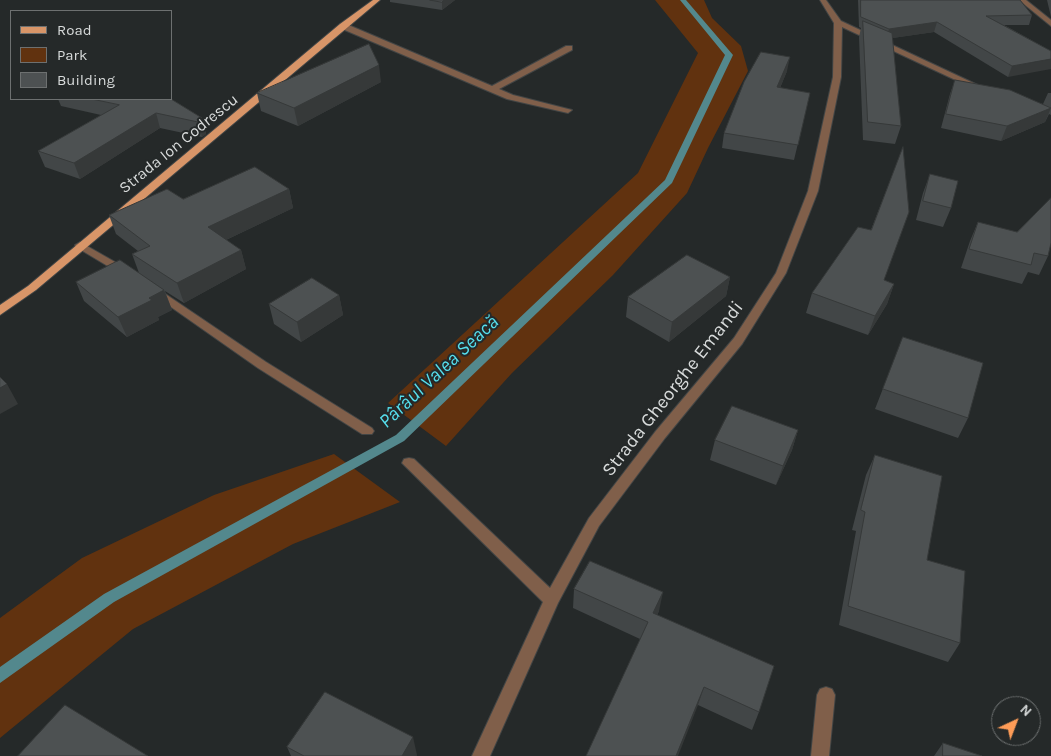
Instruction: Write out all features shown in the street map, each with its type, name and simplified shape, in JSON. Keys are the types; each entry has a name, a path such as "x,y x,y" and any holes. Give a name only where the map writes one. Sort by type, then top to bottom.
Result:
{"main road":[{"name":"Strada Ion Codrescu","path":"0,311 32,288 80,245 228,125 343,26 377,0"}],"street":[{"path":"823,0 838,23 984,90"},
{"path":"1022,0 1051,24"},
{"name":"Strada Gheorghe Emandi","path":"482,756 552,600 594,522 660,435 738,341 781,273 813,191 836,77 838,23"},
{"path":"343,26 510,97 568,110"},
{"path":"492,90 569,48"},
{"path":"80,245 138,279 262,364 368,431"},
{"path":"409,462 552,600"},
{"path":"820,756 826,695"}],"green space":[{"path":"655,0 704,0 712,18 741,46 748,71 687,193 613,275 512,373 446,446 388,403 638,173 698,53"},
{"path":"334,454 400,502 293,544 133,629 0,738 0,618 82,558 214,495"}],"building":[{"path":"861,0 1020,0 1032,15 986,16 1051,51 1051,59 1012,66 937,22 889,29 861,17"},
{"path":"863,21 892,33 901,126 868,122"},
{"path":"369,44 379,65 294,108 257,93"},
{"path":"761,52 790,57 777,87 810,93 798,145 724,133 744,82"},
{"path":"955,80 1010,90 1051,108 1007,126 946,114"},
{"path":"96,100 172,100 202,118 198,122 156,113 74,163 38,151 119,105"},
{"path":"903,147 909,212 884,280 894,284 875,316 812,293 858,227 871,230"},
{"path":"255,167 289,189 208,227 241,250 177,283 132,254 150,246 109,215 167,189 183,199"},
{"path":"930,174 958,181 951,208 923,201"},
{"path":"1051,198 1051,243 1048,256 1034,253 1031,265 969,249 978,222 1017,232"},
{"path":"687,255 730,277 672,322 628,297"},
{"path":"120,260 164,290 149,298 152,300 118,317 76,282"},
{"path":"312,278 339,295 297,322 269,304"},
{"path":"903,337 983,363 968,418 883,389"},
{"path":"0,377 7,384 0,388"},
{"path":"732,406 798,430 783,466 715,440"},
{"path":"875,455 942,476 927,560 965,571 960,643 848,606 865,512 861,510"},
{"path":"590,561 663,592 653,613 774,666 759,712 704,687 676,756 586,756 648,622 574,589"},
{"path":"325,692 413,737 402,756 304,756 287,747"},
{"path":"65,705 148,756 18,756"},
{"path":"943,743 982,756 943,756"}],"waterway":[{"name":"Pârâul Valea Seacă","path":"0,676 109,598 400,438 669,181 729,55 683,0"}]}
